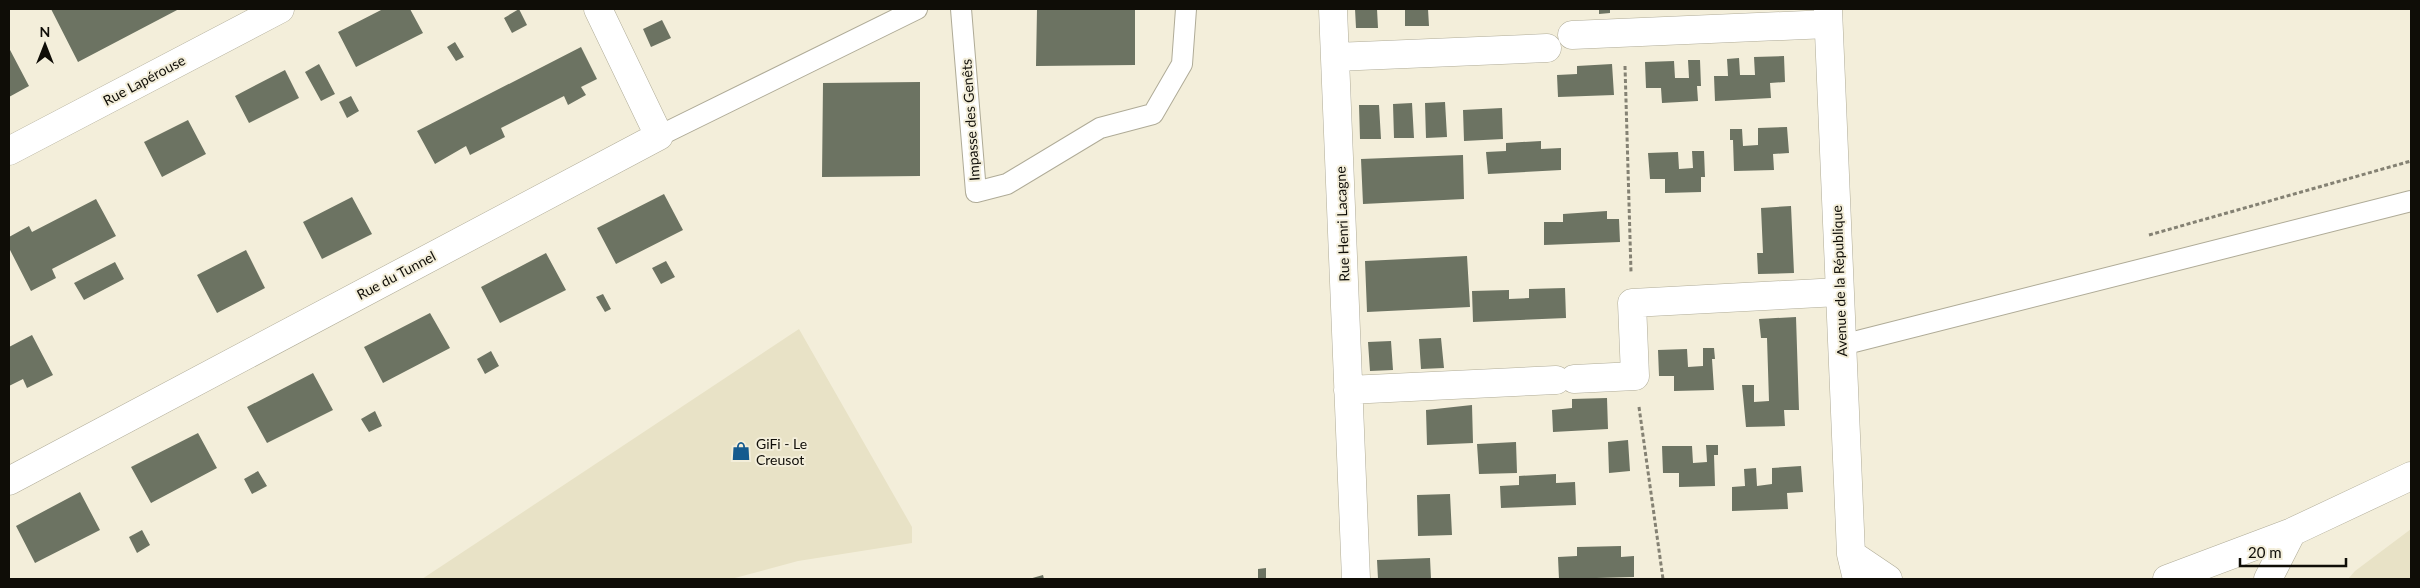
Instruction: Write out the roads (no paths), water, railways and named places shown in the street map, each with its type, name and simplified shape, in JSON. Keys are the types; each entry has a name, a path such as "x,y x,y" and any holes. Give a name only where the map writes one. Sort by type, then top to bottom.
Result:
{"street":[{"name":"Rue Lapérouse","path":"9,151 280,9"},
{"path":"598,9 659,136"},
{"name":"Rue Henri Lacagne","path":"1333,9 1356,579"},
{"path":"1572,35 1624,33 1828,16"},
{"name":"Avenue de la République","path":"1828,16 1839,292 1854,567 1888,579"},
{"path":"1335,57 1547,48"},
{"name":"Rue du Tunnel","path":"9,481 659,136"},
{"path":"1348,390 1635,376 1632,303 1839,292"},
{"path":"2167,579 2292,532 2411,476"},
{"path":"2268,579 2292,532"}],"lane":[{"path":"659,136 917,9"},
{"name":"Impasse des Genêts","path":"961,9 976,192 1007,184 1100,128 1153,114 1182,64 1186,9"},
{"path":"1842,345 2411,201"}],"place":[{"name":"GiFi - Le Creusot","path":"741,451"}]}
